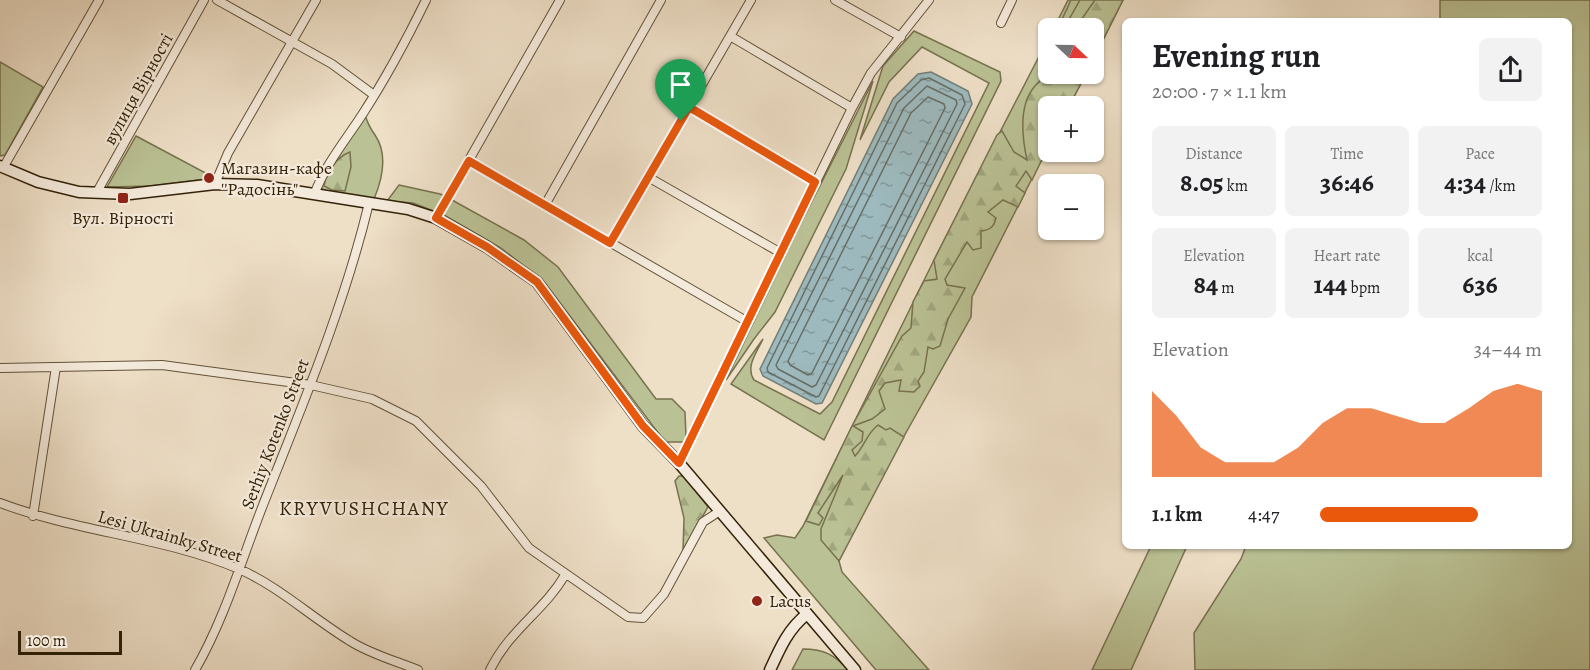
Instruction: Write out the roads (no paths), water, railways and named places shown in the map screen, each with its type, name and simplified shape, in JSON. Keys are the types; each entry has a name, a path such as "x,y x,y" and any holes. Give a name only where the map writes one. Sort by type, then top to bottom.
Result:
{"street":[{"path":"99,0 2,167 38,182 79,192 130,194 215,184 256,185 408,209 436,218 487,247 537,282 643,426 679,463 855,670"},
{"name":"вулиця Вірності","path":"97,192 162,80 204,0"},
{"path":"217,0 332,64 374,95"},
{"path":"215,184 228,153 315,0"},
{"path":"314,195 330,161 374,95 426,0"},
{"path":"436,218 560,0"},
{"path":"545,205 660,0"},
{"path":"610,243 751,0"},
{"path":"835,0 901,37"},
{"path":"679,463 852,108 871,73 929,0"},
{"path":"1001,23 1012,0"},
{"path":"730,36 852,108"},
{"path":"689,107 815,182"},
{"path":"469,161 748,322"},
{"path":"648,177 781,253"},
{"name":"Serhiy Kotenko Street","path":"195,670 222,619 238,569 311,385 341,300 369,203"},
{"path":"0,368 162,365 311,385 372,399 416,421 481,486 530,548 565,575 628,617 643,618 664,594 703,522 720,511"},
{"path":"33,516 56,367"},
{"name":"Lesi Ukrainky Street","path":"0,503 33,516 175,550 238,569 298,603 351,642 417,670"},
{"path":"490,670 505,644 552,594 565,575"},
{"path":"770,670 794,624 807,614"}],"water":[{"path":"931,72 968,91 972,104 822,403 816,404 763,376 760,369 893,99 918,74"}],"place":[{"name":"Магазин-кафе ''Радосінь\"","path":"209,178"},
{"name":"Вул. Вірності","path":"123,198"},
{"name":"Lacus","path":"757,601"}],"district":[{"name":"KRYVUSHCHANY","path":"364,508"}]}
